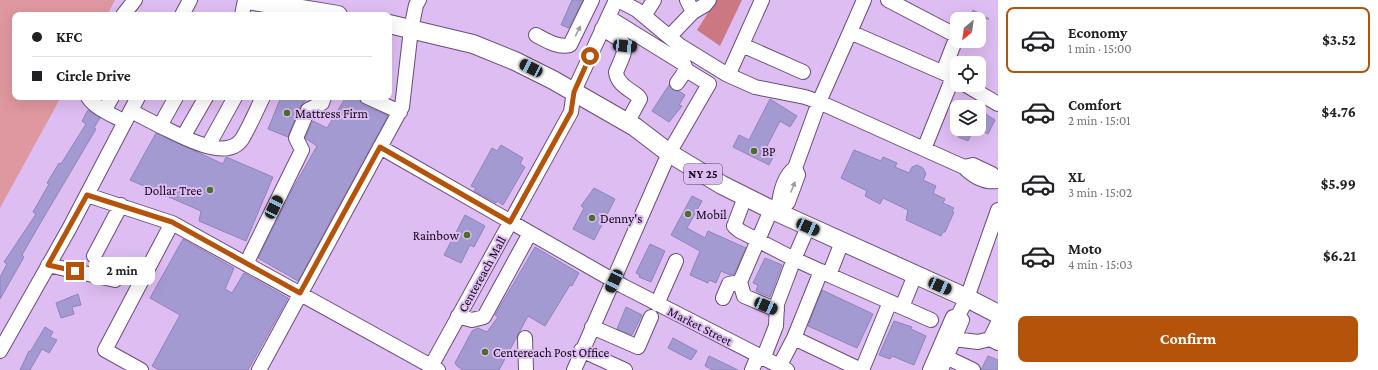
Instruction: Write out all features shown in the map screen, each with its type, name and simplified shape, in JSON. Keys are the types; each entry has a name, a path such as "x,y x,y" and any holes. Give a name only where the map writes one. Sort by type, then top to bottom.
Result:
{"main road":[{"path":"246,0 289,5 323,12"},
{"name":"NY 25","path":"392,25 473,44 515,61 574,92 627,123 669,153 745,197 775,212 967,298 998,314"}],"street":[{"path":"125,12 135,0"},
{"path":"184,12 190,0"},
{"path":"243,12 246,0"},
{"path":"259,370 402,108 411,29 416,5 419,0"},
{"path":"536,35 553,44 564,47 570,45 592,0"},
{"path":"617,0 637,10 669,37 726,74 755,87 805,97 820,102 964,167 970,173 989,182 998,182"},
{"name":"Centereach Mall","path":"432,369 458,316 571,112 574,92 617,0"},
{"path":"644,16 654,0"},
{"path":"669,37 690,6 705,5 708,0"},
{"path":"726,74 731,70 762,0"},
{"path":"777,310 744,296 740,282 759,241 775,212 789,172 796,168 820,102 864,0"},
{"path":"888,0 957,36 954,56"},
{"path":"574,370 581,350 614,281 669,153 709,84 686,70 684,64 641,38 605,23"},
{"path":"605,23 622,40 625,46 616,76 620,83 640,99 627,123"},
{"path":"850,32 950,76"},
{"path":"625,46 633,47 641,38"},
{"path":"742,45 803,72"},
{"path":"677,83 686,70"},
{"path":"924,149 950,79"},
{"path":"978,92 998,104"},
{"path":"90,100 104,111 128,116 160,126 183,137 219,149 232,148 242,140 262,100"},
{"path":"104,111 110,100"},
{"path":"0,351 87,195 136,100"},
{"path":"160,126 174,100"},
{"path":"183,137 204,100"},
{"path":"208,146 233,100"},
{"path":"246,264 302,150 296,138 308,110 322,103 323,100"},
{"path":"374,100 400,112"},
{"name":"Market Street","path":"380,147 614,281 760,358 783,368"},
{"path":"87,195 172,222 432,369"},
{"path":"745,197 734,226 794,259 931,320"},
{"path":"94,256 121,205"},
{"path":"930,370 953,317 958,316 967,298 998,210"},
{"path":"141,370 105,350 172,222"},
{"path":"752,370 760,358 776,326 777,304 808,227"},
{"path":"458,316 472,320 484,316 530,233"},
{"path":"783,368 794,338 825,273 842,242"},
{"path":"657,304 676,261"},
{"path":"48,265 115,280"},
{"path":"794,338 862,370 896,304 915,275"},
{"path":"723,298 728,284 740,282"},
{"path":"953,363 954,339 962,320 958,316"},
{"path":"592,328 638,347 651,317"},
{"path":"954,339 968,342 994,341 998,323"},
{"path":"525,338 524,348 527,359 526,370"},
{"path":"581,350 599,365 624,370"},
{"path":"940,370 953,363 973,370"}],"shaded area":[{"path":"0,0 115,0 109,12 12,12 12,100 59,100 0,208"},
{"path":"716,0 742,0 720,46 697,30"}],"building":[{"path":"572,0 583,0 569,28 561,25"},
{"path":"669,85 673,90 679,91 685,95 679,105 682,106 669,122 652,111"},
{"path":"770,99 797,116 790,127 780,121 766,148 775,153 769,165 733,147 739,135 749,140"},
{"name":"Mattress Firm","path":"280,100 306,100 300,107 288,137 268,129"},
{"path":"344,100 359,100 363,105 388,116 298,281 258,258 292,190 317,146 305,138 313,121 327,128"},
{"path":"88,110 100,118 94,128 96,129 22,255 24,257 0,299 0,277 7,264 4,262 36,214 33,212 49,184 47,183 59,163 61,164 86,124 82,121"},
{"path":"986,114 995,120 988,134 986,133"},
{"name":"Dollar Tree","path":"156,133 223,164 226,157 273,177 246,241 199,221 201,211 130,180"},
{"path":"958,136 970,136 968,141"},
{"path":"501,145 523,158 520,164 525,167 503,205 497,201 496,203 474,191 476,188 471,186 492,148 497,151"},
{"path":"854,150 881,161 883,157 897,163 895,167 909,173 912,167 917,165 923,168 926,174 923,180 936,186 933,193 945,199 943,203 954,208 952,211 954,212 945,232 943,232 941,236 906,220 908,210 883,198 880,204 865,196 867,191 841,178"},
{"name":"Denny's","path":"594,188 615,199 594,240 573,229 584,208 581,206"},
{"path":"692,196 702,201 687,228 705,238 708,231 746,248 734,274 730,275 721,271 716,283 709,280 708,283 690,275 700,251 671,235"},
{"name":"Rainbow","path":"465,215 485,226 474,247 470,245 461,263 444,255"},
{"path":"183,239 234,268 225,289 232,293 244,273 288,298 248,370 159,370 152,366 180,315 150,298"},
{"path":"650,244 665,251 651,282 639,277 640,275 636,273"},
{"path":"535,247 579,273 572,286 570,285 545,326 528,316 499,370 463,370 455,363 472,331 478,328 487,332 498,317 495,315"},
{"path":"765,258 782,265 770,297 756,291 758,285 753,283"},
{"path":"822,290 873,314 857,348 808,326"},
{"path":"78,294 81,305 72,307 74,314 61,318 56,303"},
{"path":"626,307 642,315 632,335 617,329"},
{"path":"894,321 912,327 911,329 926,336 914,365 892,356 890,359 879,355"},
{"path":"45,327 53,332 50,337 57,340 49,353 42,349 30,370 20,370 29,351 30,352"},
{"path":"673,338 697,351 691,360 668,348"},
{"path":"709,356 738,370 713,370 705,366"},
{"path":"988,356 998,360 998,370 981,370"}],"place":[{"name":"Mattress Firm","path":"287,113"},
{"name":"BP","path":"754,151"},
{"name":"Dollar Tree","path":"210,190"},
{"name":"Mobil","path":"688,214"},
{"name":"Denny's","path":"592,218"},
{"name":"Rainbow","path":"467,235"},
{"name":"Centereach Post Office","path":"485,352"}],"route":[{"path":"75,271 48,265 87,195 172,222 300,293 380,147 510,222 571,112 574,92 590,56"}]}
